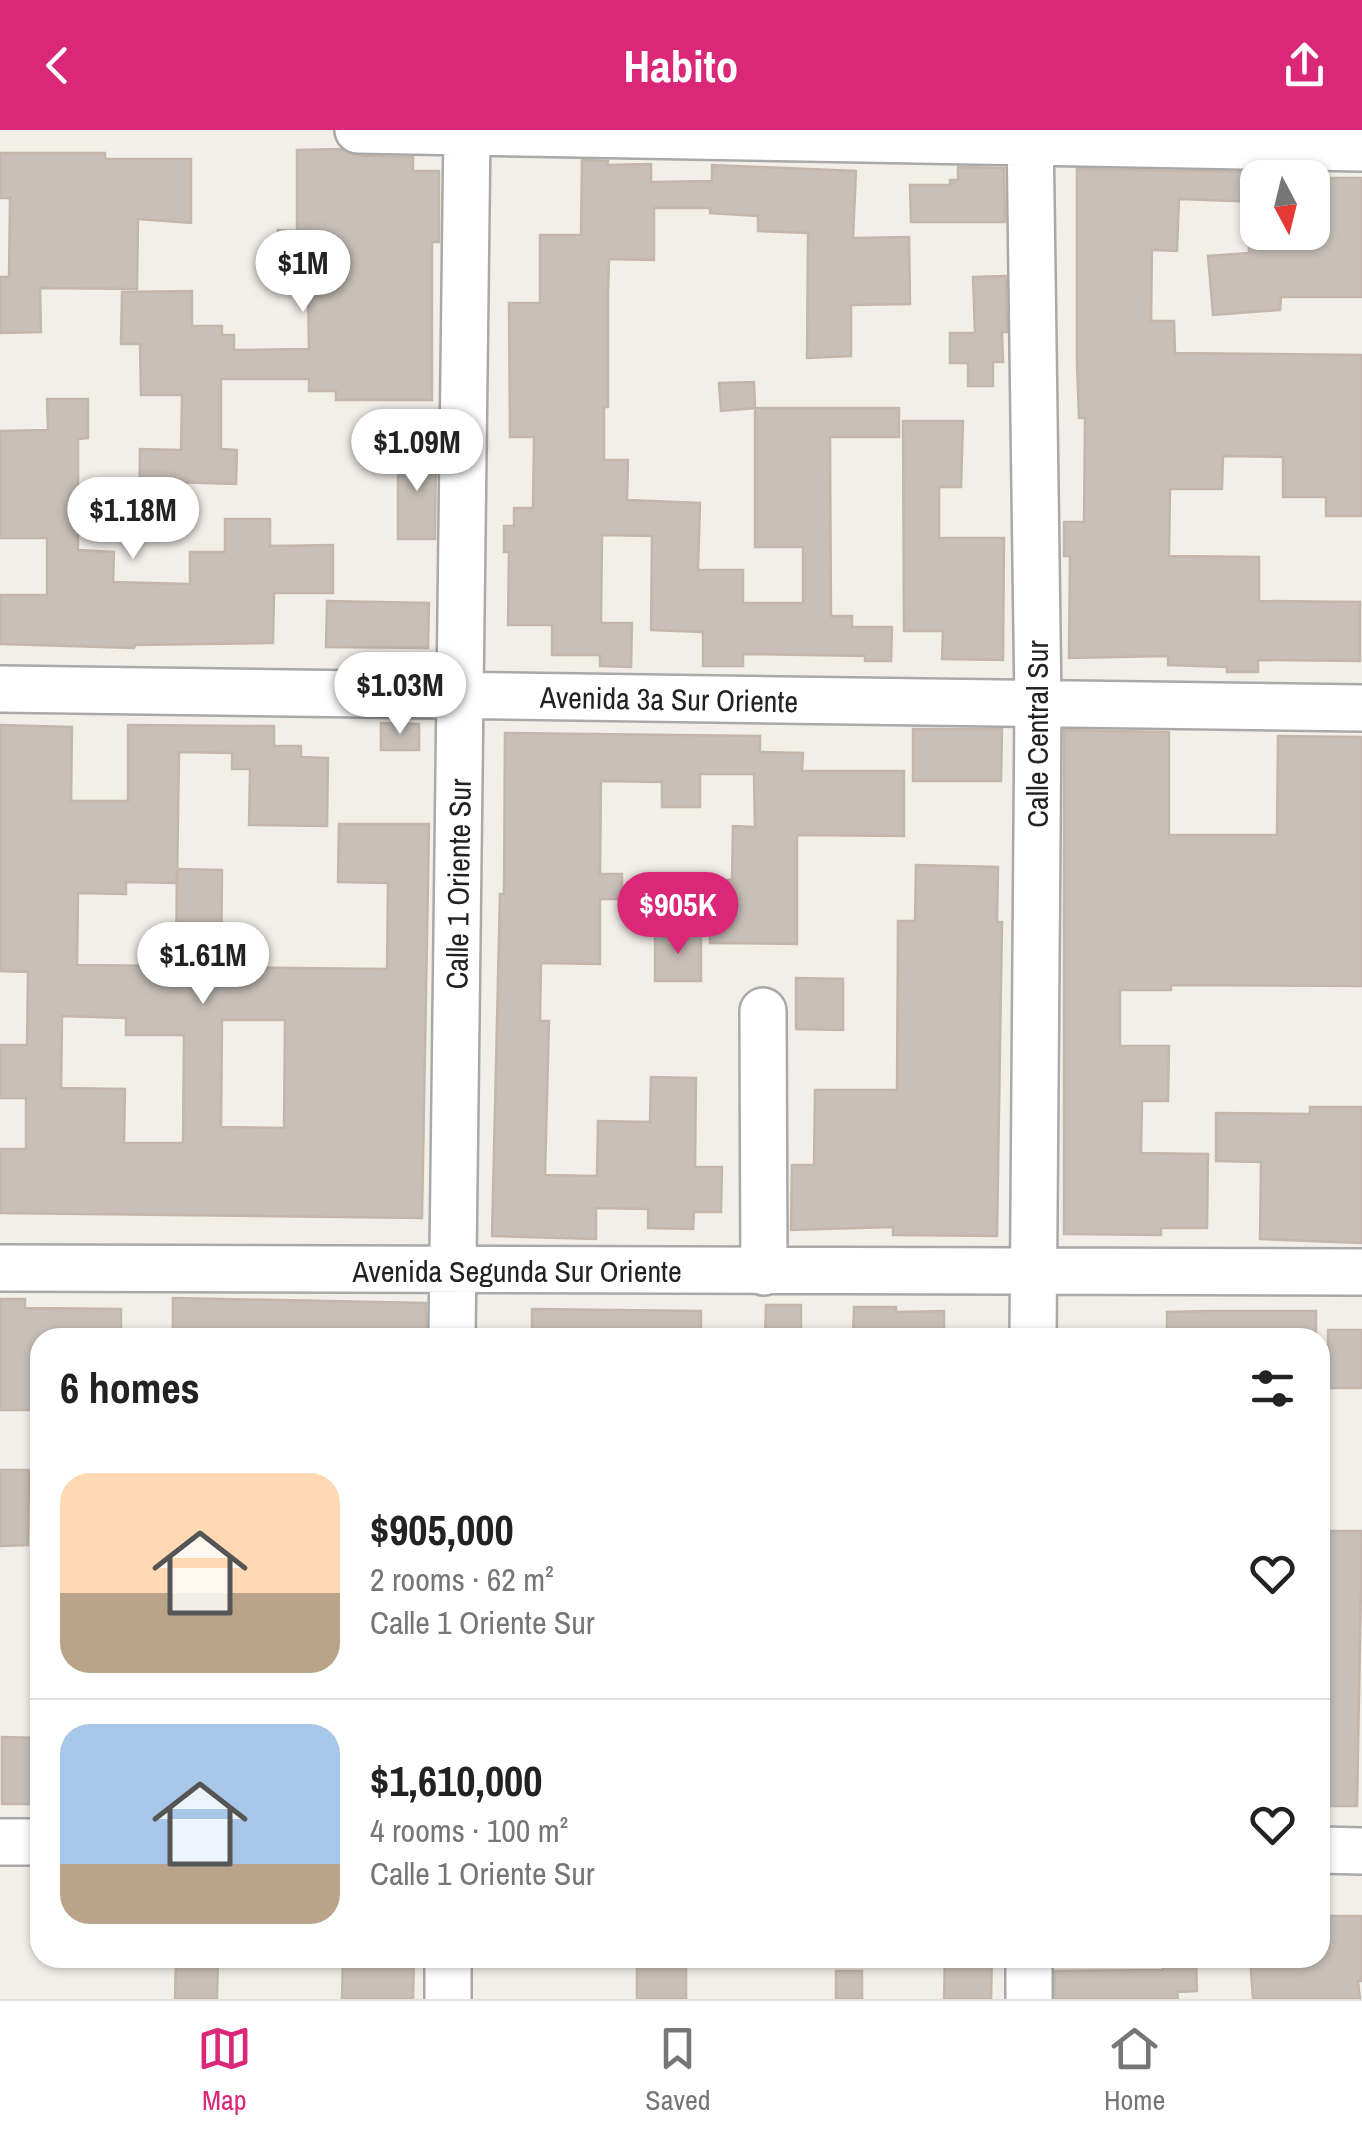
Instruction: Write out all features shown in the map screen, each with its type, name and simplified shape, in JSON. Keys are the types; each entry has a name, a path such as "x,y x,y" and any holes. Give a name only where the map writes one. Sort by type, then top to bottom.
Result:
{"street":[{"path":"358,130 1030,136 1362,148"},
{"name":"Calle 1 Oriente Sur","path":"452,1328 467,131"},
{"name":"Calle Central Sur","path":"1030,136 1038,704 1032,1328"},
{"name":"Avenida 3a Sur Oriente","path":"0,689 1362,708"},
{"path":"763,1011 764,1272"},
{"name":"Avenida Segunda Sur Oriente","path":"0,1268 1362,1272"},
{"path":"0,1842 30,1842"},
{"path":"1330,1850 1362,1851"},
{"path":"448,1968 448,1999"},
{"path":"1028,1968 1029,1999"}],"building":[{"path":"341,149 358,156 413,157 413,171 439,171 439,242 432,242 432,400 336,400 336,391 309,391 309,379 221,379 221,449 237,450 236,484 173,482 170,531 139,531 140,449 181,450 182,395 141,395 140,344 121,344 122,292 192,291 192,326 222,326 222,335 234,335 234,350 309,349 308,289 285,288 286,269 276,269 278,230 297,231 297,150"},
{"path":"0,153 105,153 105,159 191,159 191,223 138,219 137,289 40,288 41,332 0,333 0,277 9,277 10,198 0,198"},
{"path":"582,160 608,161 607,165 651,164 651,182 712,181 712,165 856,171 853,238 909,237 910,304 851,305 851,356 807,358 808,233 758,231 758,216 710,213 710,208 654,208 654,260 609,259 604,460 628,460 627,500 700,503 698,570 743,570 743,603 803,603 803,547 755,547 755,408 899,408 899,437 830,437 831,616 852,616 852,627 892,627 891,661 865,661 865,656 743,654 743,666 703,666 703,632 651,630 652,536 602,535 601,623 632,623 631,667 600,666 600,655 552,655 552,625 508,625 509,552 504,552 504,526 514,526 514,508 533,508 534,437 510,437 509,303 540,303 540,235 581,235"},
{"path":"958,167 1004,168 1005,222 911,222 910,185 950,185 950,180 958,180"},
{"path":"1077,169 1240,172 1240,201 1179,199 1177,251 1152,250 1151,321 1174,321 1175,353 1362,355 1362,516 1326,516 1326,497 1283,497 1283,457 1223,456 1222,489 1170,489 1169,556 1259,557 1259,601 1360,602 1360,661 1258,660 1258,672 1227,672 1227,667 1168,665 1168,656 1069,658 1070,556 1064,556 1064,522 1084,522 1085,418 1079,418"},
{"path":"1330,178 1362,178 1362,297 1281,297 1280,310 1213,315 1208,256 1330,250"},
{"path":"1006,276 1003,362 993,362 993,386 968,386 968,363 950,363 950,333 975,333 973,277"},
{"path":"754,382 755,408 721,411 719,383"},
{"path":"47,399 88,399 88,438 78,439 78,550 114,552 113,582 190,584 190,552 225,552 225,519 270,519 270,546 333,545 333,593 274,593 273,643 134,648 0,644 0,595 47,595 47,538 0,538 0,431 48,430"},
{"path":"903,421 963,421 961,487 939,487 939,538 1004,538 1003,660 942,659 943,631 904,631"},
{"path":"436,449 435,539 398,539 398,450"},
{"path":"327,601 429,603 428,648 326,647"},
{"path":"381,723 419,724 419,750 381,750"},
{"path":"0,725 72,727 71,801 128,801 128,725 274,726 274,746 301,746 301,757 328,758 327,826 249,825 250,769 232,769 232,753 179,752 177,869 222,870 221,967 387,969 388,883 338,882 339,824 429,824 422,1218 0,1213 0,1149 26,1149 26,1098 0,1098 0,1045 27,1045 28,972 0,971","holes":["126,882 177,883 176,966 77,965 78,893 126,894","62,1016 126,1018 126,1035 184,1035 183,1143 124,1143 125,1089 61,1088","222,1020 285,1020 284,1128 221,1127"]},
{"path":"913,729 1002,729 1001,781 913,781"},
{"path":"1064,730 1169,732 1169,835 1277,835 1278,736 1362,737 1362,986 1171,985 1171,990 1120,990 1120,1046 1169,1046 1168,1101 1142,1101 1141,1153 1208,1154 1207,1228 1161,1228 1161,1235 1064,1234"},
{"path":"505,733 760,736 760,752 803,753 802,771 904,771 904,836 797,835 797,944 710,943 711,880 732,880 733,826 755,827 754,774 700,774 700,807 662,807 662,782 601,781 600,874 622,874 622,899 600,899 600,964 541,963 540,1021 549,1021 545,1175 597,1176 598,1121 650,1122 651,1077 696,1078 695,1167 722,1167 721,1212 694,1212 693,1229 648,1228 648,1209 596,1208 596,1239 492,1236 500,894 504,894"},
{"path":"916,865 998,867 997,922 1002,922 997,1236 893,1235 893,1227 791,1230 792,1165 814,1165 815,1090 897,1090 898,921 915,921"},
{"path":"655,933 701,933 701,981 655,981"},
{"path":"796,978 843,979 843,1030 796,1029"},
{"path":"1310,1107 1362,1107 1362,1243 1260,1239 1261,1162 1216,1161 1216,1113 1310,1114"},
{"path":"173,1298 426,1303 426,1328 173,1328"},
{"path":"0,1299 25,1299 25,1308 121,1309 121,1328 30,1328 30,1410 0,1410"},
{"path":"766,1305 801,1305 801,1328 765,1328"},
{"path":"854,1307 896,1307 896,1312 944,1311 944,1328 853,1328"},
{"path":"532,1309 701,1311 701,1328 532,1328"},
{"path":"1316,1311 1316,1328 1167,1328 1167,1312"},
{"path":"1330,1330 1362,1330 1362,1388 1330,1388"},
{"path":"0,1470 29,1470 28,1545 0,1546"},
{"path":"1330,1531 1362,1531 1357,1806 1330,1806"},
{"path":"2,1737 30,1738 30,1804 2,1804"},
{"path":"1330,1916 1362,1916 1360,1999 1253,1999 1251,1968 1330,1968"},
{"path":"176,1968 218,1968 217,1999 175,1999"},
{"path":"343,1968 414,1968 413,1999 342,1999"},
{"path":"637,1968 686,1968 686,1999 637,1999"},
{"path":"945,1968 992,1968 991,1999 944,1999"},
{"path":"1196,1968 1197,1991 1177,1992 1178,1999 1055,1999 1055,1971"},
{"path":"836,1971 862,1971 862,1999 836,1999"}]}
